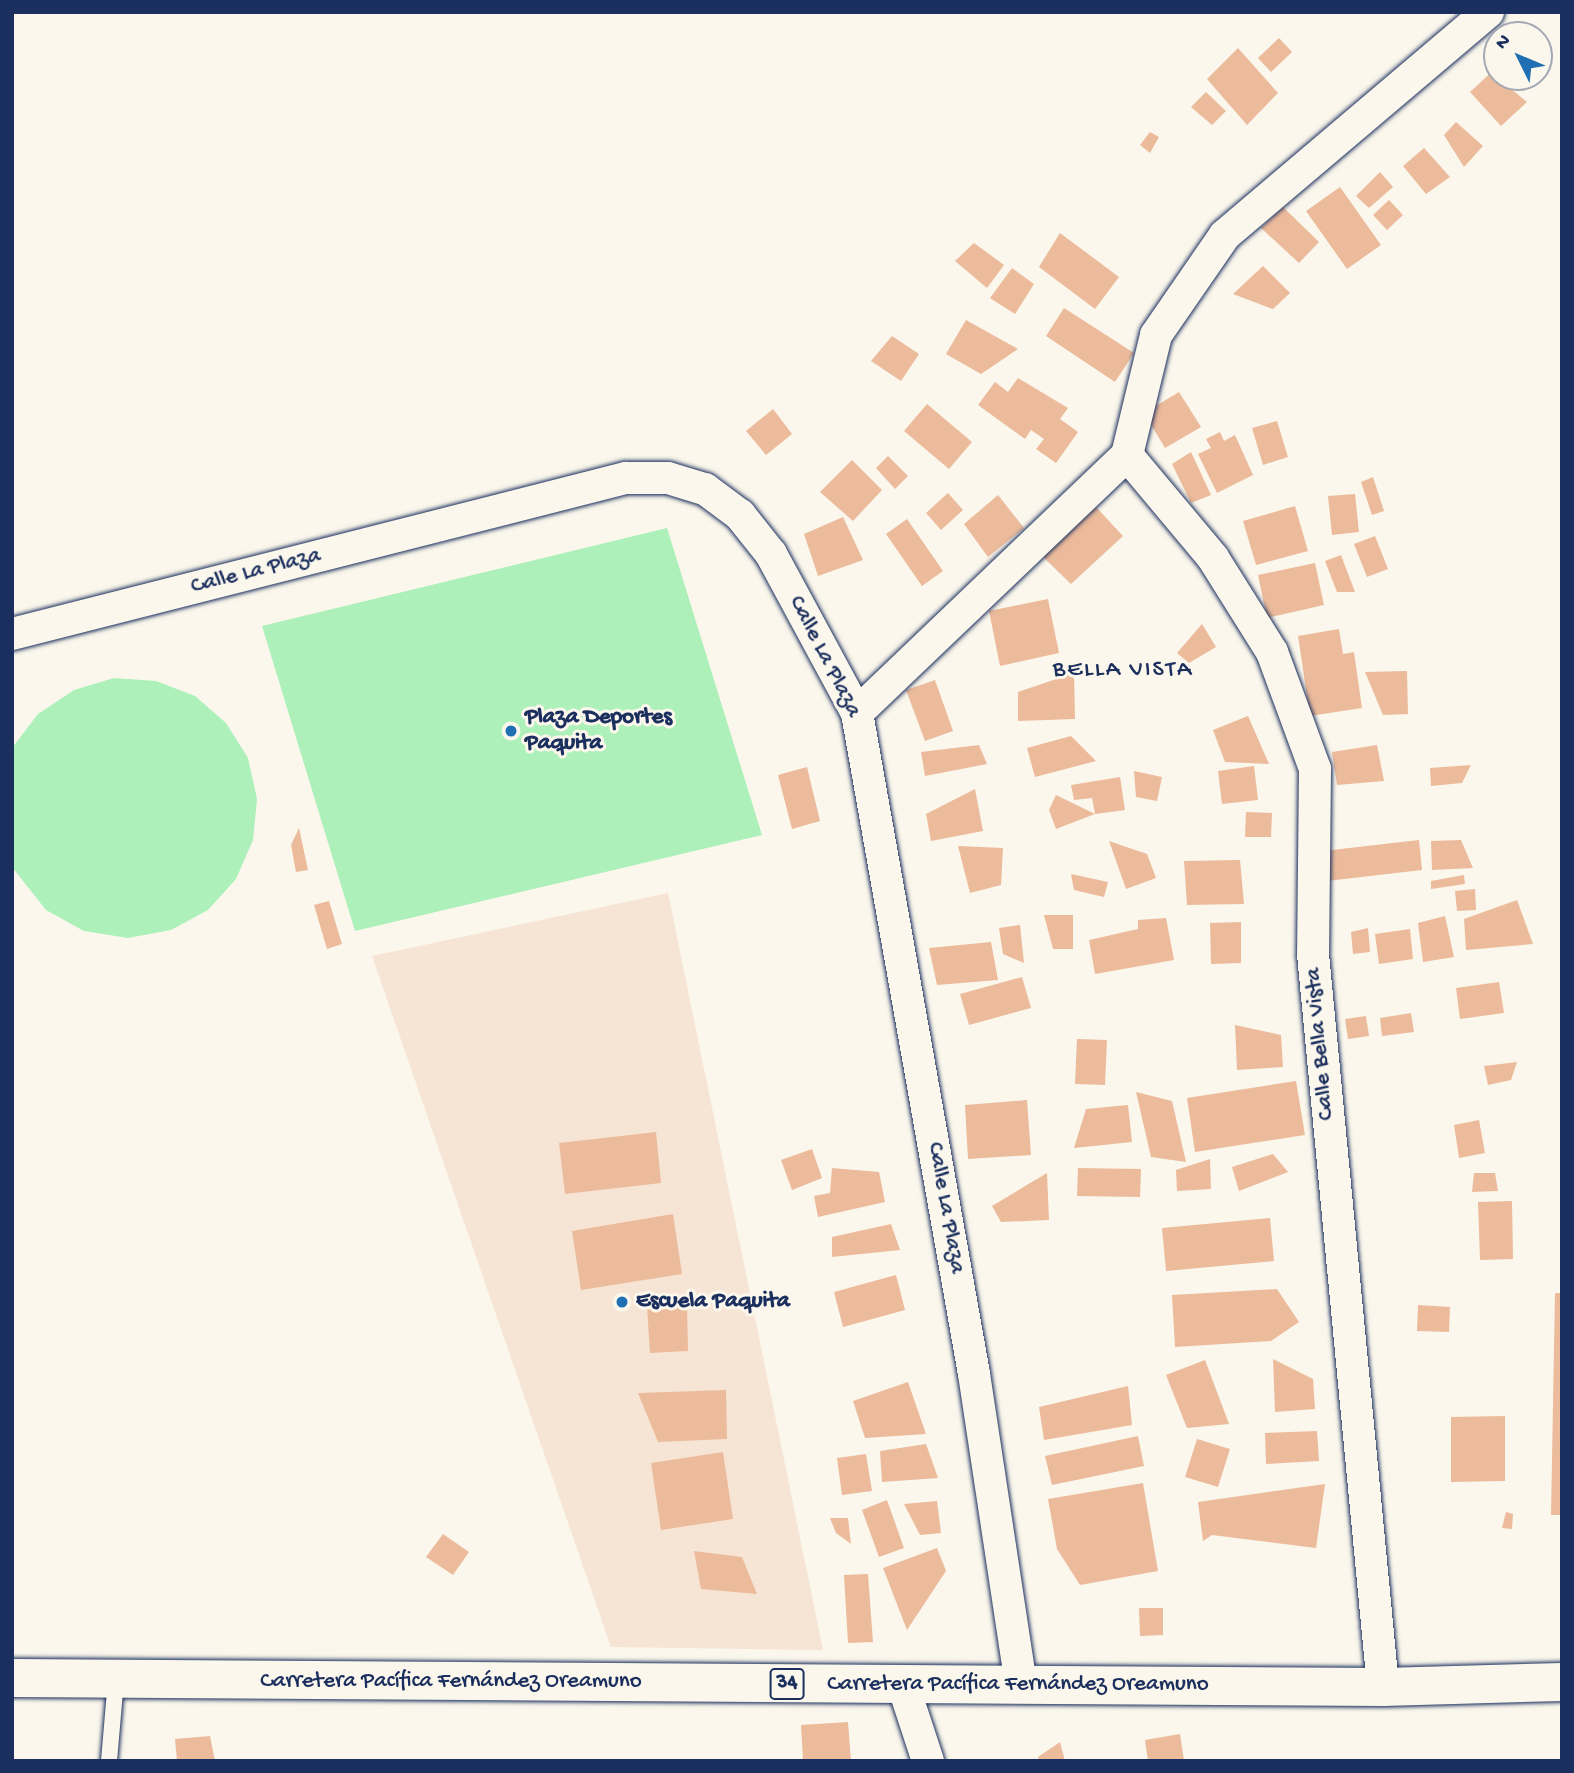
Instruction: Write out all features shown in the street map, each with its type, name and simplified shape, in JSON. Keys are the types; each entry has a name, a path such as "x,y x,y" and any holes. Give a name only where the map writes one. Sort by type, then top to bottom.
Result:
{"highway":[{"name":"Carretera Pacífica Fernández Oreamuno","path":"12,1678 1383,1687 1562,1682"}],"street":[{"path":"857,713 1127,455 1156,335 1225,235 1488,12"},
{"name":"Calle Bella Vista","path":"1127,455 1213,558 1272,652 1315,769 1313,954 1383,1687"},
{"name":"Calle La Plaza","path":"12,634 626,478 668,478 705,489 740,515 771,554 857,713 971,1360 1021,1684"},
{"path":"903,1685 928,1761"}],"lane":[{"path":"110,1761 116,1680"}],"shaded area":[{"name":"Escuela Paquita","path":"668,893 823,1650 611,1647 372,956"}],"green space":[{"name":"Plaza Deportes Paquita","path":"667,528 762,835 355,931 262,626"},
{"path":"114,678 156,681 195,696 226,723 248,758 257,799 253,840 236,879 208,910 171,930 128,938 84,931 46,910 12,867 12,748 38,714 74,690"}],"building":[{"path":"1279,38 1292,52 1271,72 1258,58"},
{"path":"1238,48 1278,93 1247,125 1207,79"},
{"path":"1483,80 1483,91 1514,91 1527,102 1501,126 1470,92"},
{"path":"1206,92 1226,111 1212,125 1191,107"},
{"path":"1456,122 1483,146 1464,167 1444,135"},
{"path":"1150,132 1159,137 1150,153 1140,145"},
{"path":"1424,148 1450,177 1426,194 1403,166"},
{"path":"1380,172 1393,187 1369,208 1356,196"},
{"path":"1340,187 1381,245 1347,269 1306,211"},
{"path":"1389,200 1403,215 1387,230 1373,215"},
{"path":"1283,207 1319,242 1299,263 1261,228"},
{"path":"1060,233 1119,277 1095,309 1039,267"},
{"path":"974,243 1004,265 987,288 955,261"},
{"path":"1263,266 1290,293 1273,309 1233,294"},
{"path":"1012,268 1034,284 1015,314 990,298"},
{"path":"1064,308 1134,353 1115,382 1046,336"},
{"path":"966,320 1018,349 981,374 946,354"},
{"path":"892,336 919,354 901,381 871,361"},
{"path":"1018,378 1068,408 1060,419 1078,432 1056,463 1036,449 1044,439 1031,430 1025,439 978,405 995,382 1008,392"},
{"path":"1179,392 1201,427 1165,448 1144,413"},
{"path":"927,404 972,442 949,469 904,431"},
{"path":"773,409 792,434 766,455 746,431"},
{"path":"1277,421 1288,457 1263,465 1252,428"},
{"path":"1220,432 1224,441 1235,435 1253,475 1217,493 1198,454 1211,448 1206,439"},
{"path":"1191,452 1211,495 1191,503 1172,464"},
{"path":"888,456 908,476 895,489 876,468"},
{"path":"852,460 882,490 853,521 820,492"},
{"path":"1373,477 1384,511 1372,515 1361,482"},
{"path":"948,493 963,510 941,530 926,513"},
{"path":"1355,494 1359,532 1332,535 1328,496"},
{"path":"998,495 1024,528 988,557 964,524"},
{"path":"1295,506 1308,551 1256,565 1243,521"},
{"path":"1096,507 1123,536 1071,584 1041,555"},
{"path":"843,517 863,560 818,576 804,534"},
{"path":"907,519 943,571 922,586 886,534"},
{"path":"1375,536 1388,569 1367,577 1354,544"},
{"path":"1341,555 1355,592 1337,592 1325,561"},
{"path":"1315,563 1324,605 1267,618 1258,575"},
{"path":"1048,599 1059,653 1000,666 989,611"},
{"path":"1202,624 1216,647 1189,663 1177,653"},
{"path":"1339,629 1343,654 1354,652 1362,708 1310,716 1298,636"},
{"path":"1407,671 1408,714 1383,715 1365,672"},
{"path":"1074,673 1075,719 1018,721 1018,692"},
{"path":"935,680 953,731 925,741 906,690"},
{"path":"1248,716 1269,764 1225,762 1213,730"},
{"path":"1071,736 1096,761 1035,777 1027,748"},
{"path":"979,745 987,764 925,776 921,752"},
{"path":"1377,745 1384,781 1337,785 1332,752"},
{"path":"1471,765 1462,783 1431,786 1430,768"},
{"path":"1254,766 1258,800 1222,804 1218,771"},
{"path":"807,767 820,821 792,829 778,775"},
{"path":"1134,771 1162,777 1157,801 1136,797"},
{"path":"1120,777 1125,810 1095,814 1092,798 1074,800 1071,785"},
{"path":"975,789 983,831 931,841 926,814"},
{"path":"1056,795 1095,814 1056,829 1049,810"},
{"path":"1246,812 1272,813 1271,837 1245,837"},
{"path":"299,828 308,870 296,872 291,845"},
{"path":"1419,840 1422,870 1327,881 1323,851"},
{"path":"1461,840 1473,868 1432,870 1431,841"},
{"path":"1109,841 1147,854 1156,878 1126,889"},
{"path":"958,846 1003,848 1001,885 970,893"},
{"path":"1240,860 1244,904 1187,905 1184,861"},
{"path":"1071,874 1108,882 1104,897 1074,890"},
{"path":"1464,875 1465,884 1431,889 1431,881"},
{"path":"1475,889 1476,910 1457,911 1455,891"},
{"path":"1517,900 1533,944 1466,950 1464,919"},
{"path":"329,901 342,944 327,949 314,905"},
{"path":"1044,915 1073,915 1073,949 1053,949"},
{"path":"1445,916 1454,957 1423,962 1418,923"},
{"path":"1166,918 1174,960 1095,974 1089,940 1138,929 1138,920"},
{"path":"1241,922 1241,963 1211,964 1210,923"},
{"path":"1020,925 1024,963 1003,954 999,928"},
{"path":"1368,928 1370,952 1353,954 1351,932"},
{"path":"1410,929 1413,959 1379,964 1375,934"},
{"path":"991,942 998,980 937,985 929,948"},
{"path":"1022,977 1031,1008 969,1025 960,994"},
{"path":"1499,982 1504,1013 1460,1019 1456,988"},
{"path":"1411,1013 1414,1032 1382,1036 1380,1018"},
{"path":"1366,1016 1369,1036 1348,1039 1345,1019"},
{"path":"1235,1025 1281,1035 1283,1067 1237,1070"},
{"path":"1077,1039 1107,1040 1105,1085 1075,1084"},
{"path":"1517,1062 1511,1080 1488,1085 1484,1066"},
{"path":"1296,1081 1305,1135 1195,1152 1187,1098"},
{"path":"1136,1092 1172,1101 1186,1162 1151,1157"},
{"path":"1027,1100 1031,1155 968,1159 965,1105"},
{"path":"1128,1105 1132,1142 1074,1148 1086,1109"},
{"path":"1479,1120 1485,1153 1459,1158 1454,1125"},
{"path":"656,1132 661,1183 565,1194 559,1143"},
{"path":"812,1149 822,1178 792,1190 781,1160"},
{"path":"1273,1154 1288,1172 1239,1191 1232,1167"},
{"path":"1210,1159 1211,1189 1177,1191 1176,1170"},
{"path":"832,1168 879,1172 885,1202 818,1217 814,1196 830,1193"},
{"path":"1078,1168 1141,1169 1140,1197 1077,1196"},
{"path":"1047,1173 1049,1220 1001,1222 992,1206"},
{"path":"1474,1173 1495,1173 1498,1191 1472,1192"},
{"path":"1512,1201 1513,1259 1480,1260 1478,1202"},
{"path":"673,1214 682,1274 581,1290 572,1231"},
{"path":"1270,1218 1274,1261 1166,1271 1162,1228"},
{"path":"891,1224 900,1250 832,1257 832,1237"},
{"path":"896,1275 905,1310 843,1327 834,1292"},
{"path":"1277,1289 1299,1322 1271,1341 1175,1347 1172,1295"},
{"path":"1555,1293 1562,1293 1562,1515 1551,1515"},
{"path":"687,1305 688,1351 650,1353 647,1307"},
{"path":"1418,1305 1450,1307 1449,1332 1417,1331"},
{"path":"1273,1359 1313,1379 1315,1409 1275,1412"},
{"path":"1205,1360 1229,1424 1187,1428 1166,1375"},
{"path":"908,1382 926,1434 865,1438 853,1401"},
{"path":"1128,1386 1132,1425 1044,1440 1039,1407"},
{"path":"726,1390 727,1439 658,1442 638,1393"},
{"path":"1505,1416 1505,1481 1451,1482 1451,1417"},
{"path":"1317,1431 1319,1461 1266,1464 1265,1433"},
{"path":"1138,1436 1144,1466 1052,1485 1045,1456"},
{"path":"1197,1439 1230,1449 1218,1487 1185,1477"},
{"path":"926,1444 938,1478 882,1482 880,1451"},
{"path":"723,1452 733,1519 661,1530 651,1463"},
{"path":"866,1454 872,1491 842,1495 837,1458"},
{"path":"1143,1483 1158,1571 1080,1585 1057,1549 1048,1499"},
{"path":"1325,1484 1316,1548 1212,1535 1203,1541 1198,1502"},
{"path":"887,1500 904,1548 879,1557 862,1510"},
{"path":"937,1501 941,1533 920,1535 904,1504"},
{"path":"1506,1512 1513,1514 1512,1529 1502,1528"},
{"path":"830,1518 848,1518 851,1544 836,1533"},
{"path":"443,1534 469,1552 453,1575 426,1557"},
{"path":"937,1548 946,1571 907,1630 883,1568"},
{"path":"694,1551 742,1557 757,1594 701,1589"},
{"path":"868,1574 873,1642 848,1643 844,1575"},
{"path":"1139,1608 1163,1608 1163,1635 1140,1636"},
{"path":"848,1722 851,1761 803,1761 801,1725"},
{"path":"1180,1734 1184,1761 1148,1761 1145,1740"},
{"path":"210,1736 215,1761 177,1761 175,1739"},
{"path":"1060,1742 1065,1761 1039,1761 1038,1757"}],"place":[{"name":"Plaza Deportes Paquita","path":"511,731"},
{"name":"Escuela Paquita","path":"622,1302"}],"district":[{"name":"BELLA VISTA","path":"1123,671"}]}
